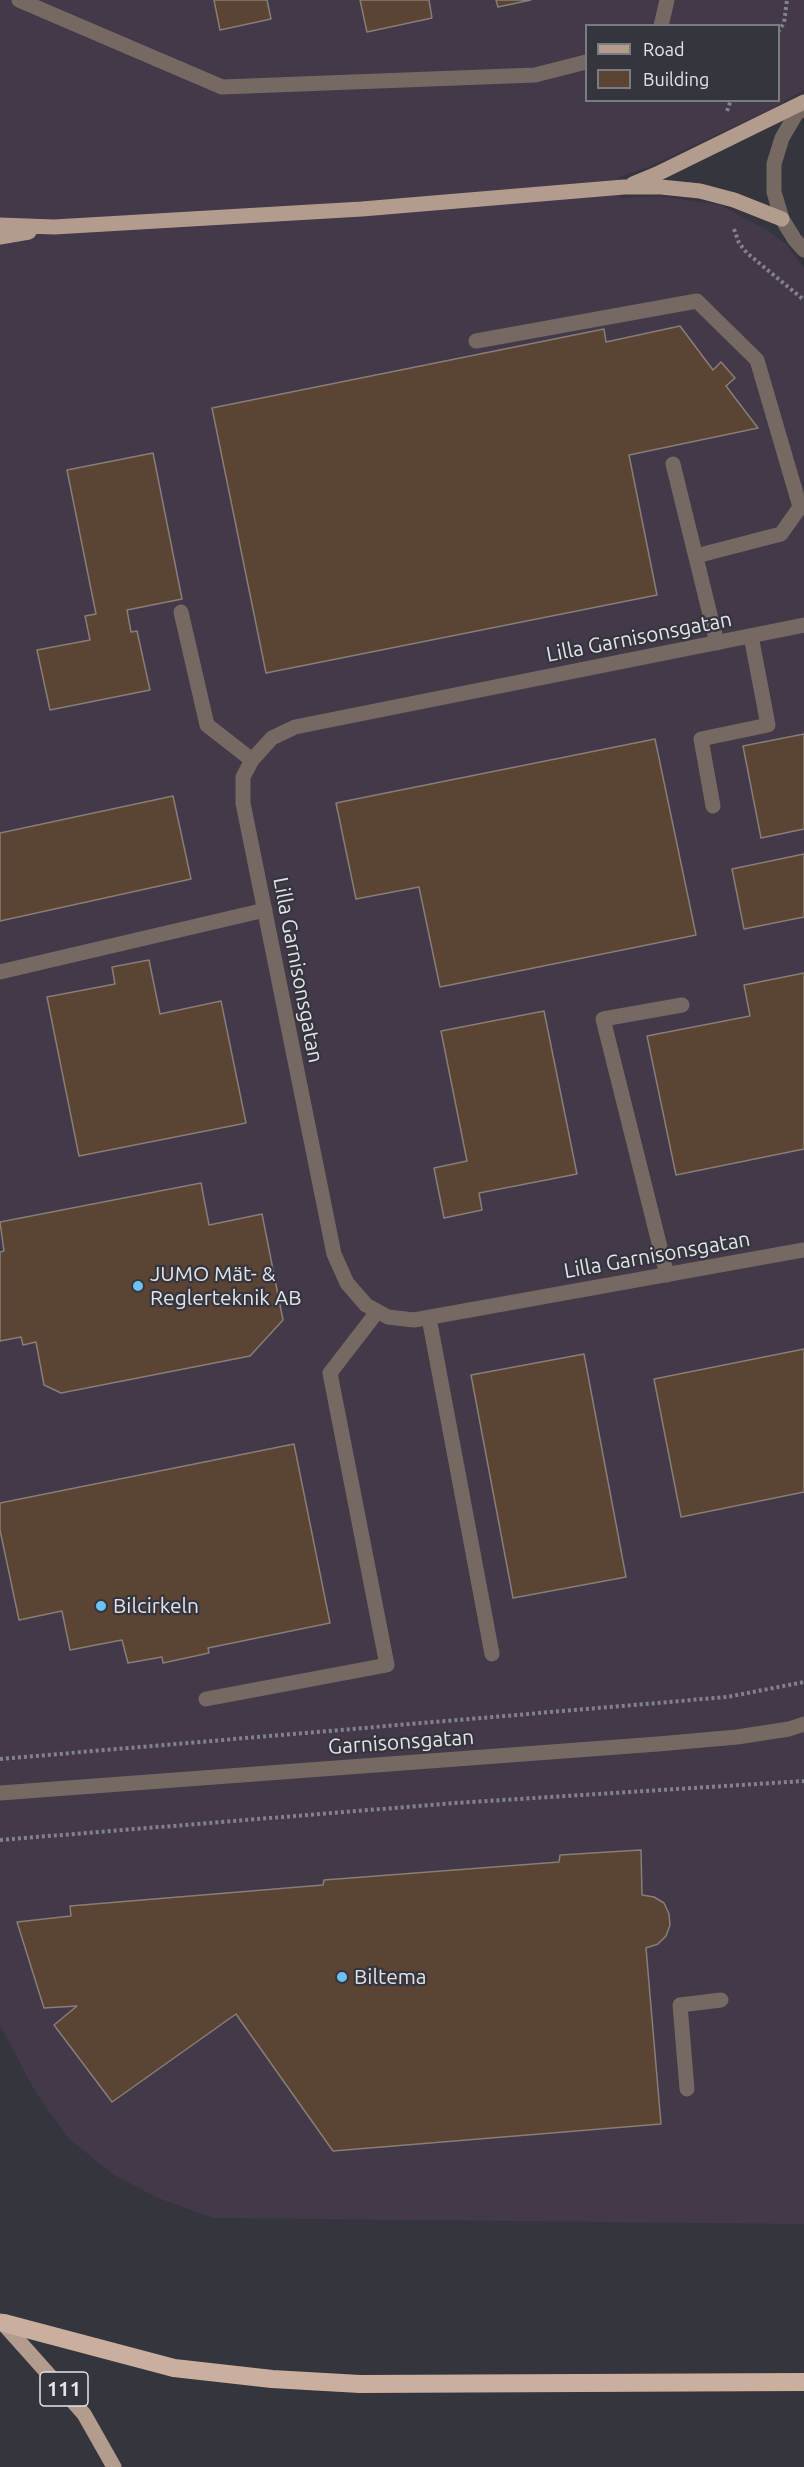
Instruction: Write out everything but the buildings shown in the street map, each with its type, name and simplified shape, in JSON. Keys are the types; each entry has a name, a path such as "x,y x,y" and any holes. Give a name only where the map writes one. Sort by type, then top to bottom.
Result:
{"highway":[{"path":"2,2322 174,2368 272,2379 360,2384 804,2382"}],"main road":[{"path":"624,187 657,174 804,102"},
{"path":"0,225 54,227 362,208 624,187 700,191 734,200 782,219"},
{"path":"0,237 54,227"},
{"name":"111","path":"2,2322 84,2414 114,2467"}],"street":[{"path":"19,0 222,87 534,75 585,62"},
{"path":"661,24 667,0"},
{"path":"801,247 782,219 774,192 774,164 782,138 796,114 804,107"},
{"path":"476,341 697,301 757,360 800,507 781,534 696,556"},
{"path":"673,464 717,643"},
{"path":"181,612 207,725 252,760"},
{"name":"Lilla Garnisonsgatan","path":"804,626 295,727 272,738 252,760 243,777 243,803 334,1254 347,1283 366,1305 377,1312 414,1320 804,1250"},
{"path":"713,806 701,739 768,725 751,636"},
{"path":"0,972 265,910"},
{"path":"667,1275 603,1019 682,1005"},
{"path":"206,1699 387,1665 330,1373 377,1312"},
{"path":"429,1318 492,1654"},
{"name":"Garnisonsgatan","path":"0,1793 669,1743 737,1737 789,1729 804,1724"},
{"path":"687,2089 680,2005 721,2000"}],"path":[{"path":"780,29 784,23 787,0"},
{"path":"0,1759 727,1697 804,1682"},
{"path":"0,1840 455,1803 804,1781"}],"shaded area":[{"path":"0,0 804,0 804,90 771,109 651,166 619,177 620,198 659,196 720,205 767,230 786,244 804,268 804,2224 213,2218 158,2198 114,2175 69,2139 36,2093 0,2025"}],"place":[{"name":"JUMO Mät- & Reglerteknik AB","path":"138,1286"},
{"name":"Bilcirkeln","path":"101,1606"},
{"name":"Biltema","path":"342,1977"}]}
